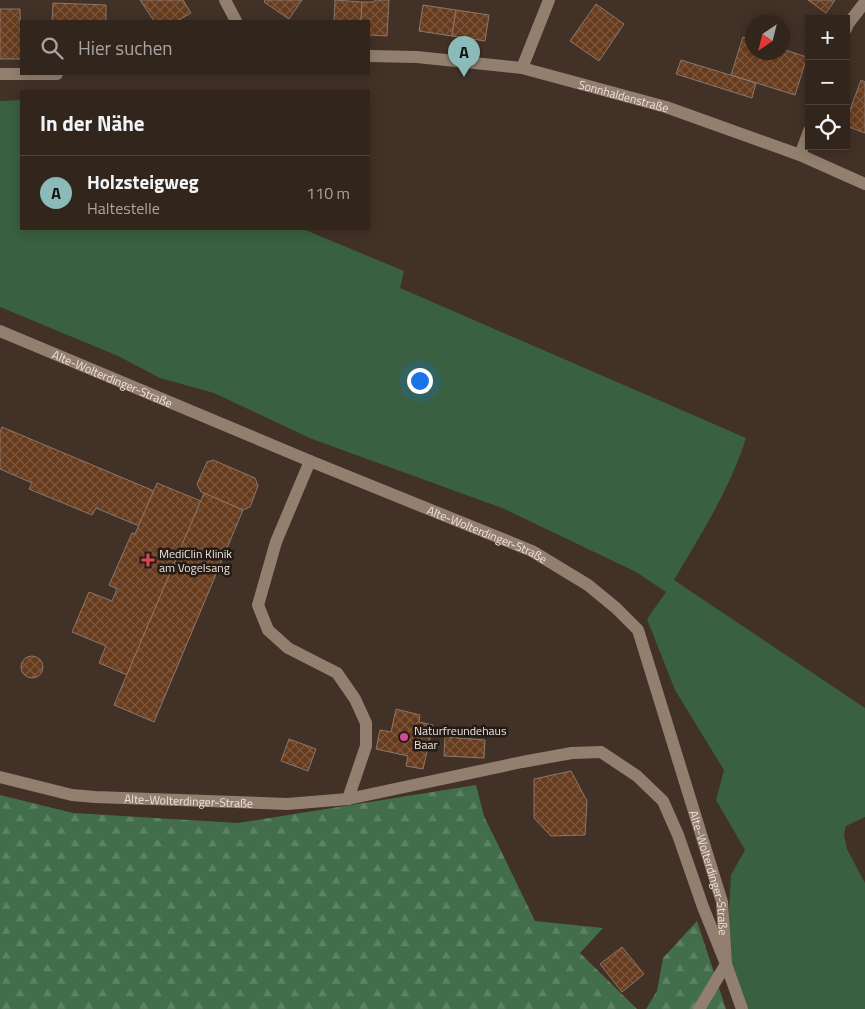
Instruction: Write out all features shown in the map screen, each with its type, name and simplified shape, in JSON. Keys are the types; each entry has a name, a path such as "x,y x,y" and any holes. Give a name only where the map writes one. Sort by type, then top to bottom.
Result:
{"street":[{"path":"225,0 235,20"},
{"path":"522,68 549,0"},
{"path":"850,21 865,2"},
{"name":"Sonnhaldenstraße","path":"370,56 416,57 522,68 666,108 800,155 865,184"},
{"path":"0,74 20,74"},
{"path":"800,155 805,142"},
{"name":"Alte-Wolterdinger-Straße","path":"0,331 532,551 588,585 616,608 638,630 722,902 726,964"},
{"path":"310,460 276,542 258,605 268,630 288,648 338,673 355,699 366,723 366,746 348,799"},
{"name":"Alte-Wolterdinger-Straße","path":"0,777 72,795 288,804 348,799 522,762 572,753 601,752 637,776 663,801 678,835 742,1009"},
{"path":"699,1009 726,964"}],"green space":[{"path":"20,100 20,230 305,230 404,271 400,288 746,438 723,493 674,580 865,708 865,817 846,826 844,835 847,849 865,883 865,1009 742,1009 726,964 731,875 745,850 716,800 724,770 675,690 647,619 666,592 636,572 502,508 312,439 214,393 160,378 118,356 0,307 0,101"},
{"path":"476,785 484,816 535,921 603,928 580,953 637,1009 0,1009 0,795 73,813 238,823"},
{"path":"697,921 726,1009 646,1009 657,991 663,958"}],"building":[{"path":"140,0 183,0 191,13 179,20 153,20"},
{"path":"265,0 302,0 289,19 264,2"},
{"path":"335,0 362,2 361,20 334,20"},
{"path":"375,0 389,0 387,36 370,35 370,20 361,20 362,2 374,2"},
{"path":"808,0 835,0 826,13"},
{"path":"53,3 106,5 106,20 52,20"},
{"path":"596,4 624,24 599,61 570,41"},
{"path":"423,5 456,10 452,36 419,31"},
{"path":"0,9 20,9 20,59 0,59"},
{"path":"456,10 489,15 485,41 452,36"},
{"path":"743,37 745,38 745,60 790,60 790,52 805,56 805,63 795,95 731,75"},
{"path":"681,60 756,83 752,98 676,74"},
{"path":"861,80 865,82 865,133 850,127 850,110"},
{"path":"2,427 154,491 139,526 96,508 92,515 29,489 32,483 0,469 0,432"},
{"path":"213,460 255,478 258,486 250,507 243,510 201,492 197,484 207,462"},
{"name":"MediClin Klinik am Vogelsang","path":"157,483 201,501 127,675 99,663 106,646 72,632 89,592 112,601 117,589 109,585 132,533 135,534"},
{"path":"204,493 243,510 154,722 114,705"},
{"path":"32,656 40,659 43,667 40,675 32,678 24,675 21,667 24,659"},
{"path":"396,709 420,715 419,722 433,725 423,769 406,766 408,756 376,749 380,730 391,732"},
{"path":"445,737 485,740 484,758 444,756"},
{"path":"289,739 316,749 308,771 281,761"},
{"path":"571,771 587,801 585,835 551,836 534,818 534,779"},
{"path":"622,947 644,974 622,992 600,964"}],"place":[{"name":"Holzsteigweg","path":"464,77"},
{"name":"MediClin Klinik am Vogelsang","path":"148,560"},
{"name":"Naturfreundehaus Baar","path":"404,737"}]}
